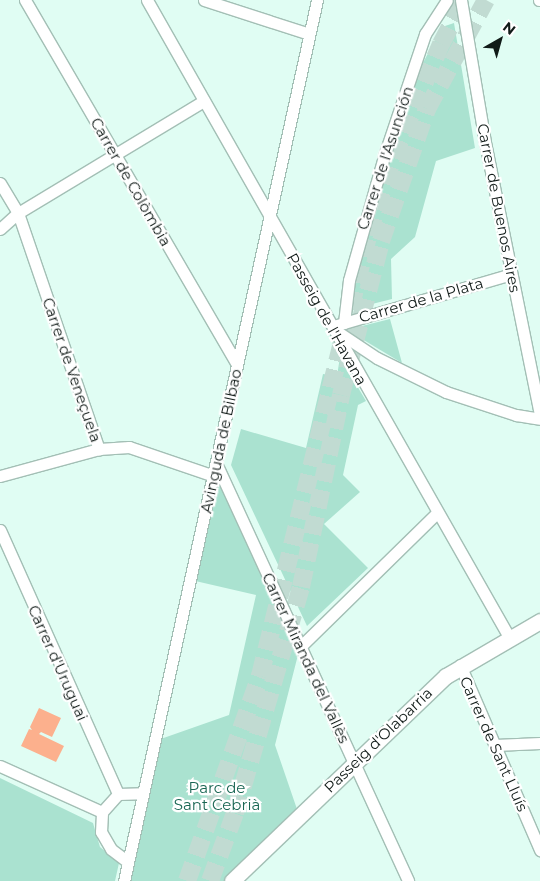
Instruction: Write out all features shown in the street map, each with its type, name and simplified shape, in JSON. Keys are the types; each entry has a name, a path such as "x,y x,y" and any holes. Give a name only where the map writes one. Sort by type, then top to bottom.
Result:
{"main road":[{"name":"Passeig d'Olabarria","path":"232,881 355,762 460,666 540,621"}],"street":[{"name":"Carrer de Colòmbia","path":"24,0 237,364"},
{"name":"Passeig de l'Havana","path":"147,0 331,327 509,637"},
{"path":"204,0 309,34"},
{"name":"Avinguda de Bilbao","path":"124,881 142,793 214,476 316,0"},
{"name":"Carrer de l'Asunción","path":"344,323 348,280 384,156 425,34 447,0"},
{"name":"Carrer de Buenos Aires","path":"461,0 511,274 540,417"},
{"path":"0,229 18,213 204,101"},
{"name":"Carrer de Veneçuela","path":"0,183 18,213 99,449 129,447 214,476"},
{"name":"Carrer de la Plata","path":"331,327 511,274"},
{"path":"331,327 377,358 430,385 480,404 540,417"},
{"path":"0,476 99,449"},
{"name":"Carrer Miranda del Vallès","path":"216,463 355,762 408,881"},
{"path":"300,646 437,513"},
{"name":"Carrer d'Uruguai","path":"0,530 118,794"},
{"name":"Carrer de Sant Lluís","path":"460,666 540,850"},
{"path":"495,745 540,743"},
{"path":"0,766 102,812"},
{"path":"128,862 111,850 101,832 102,812 118,794 142,793"}],"green space":[{"path":"454,23 475,148 436,161 415,237 391,259 392,299 348,310 370,210 416,76 442,27"},
{"path":"390,319 402,363 357,336 354,328"},
{"path":"340,357 366,401 358,405 343,475 360,492 324,524 368,568 307,626 231,465 241,429 306,448 323,374 337,376"},
{"name":"Parc de Sant Cebrià","path":"215,470 300,647 275,745 299,815 232,881 124,881 155,741 229,715 256,595 191,580"},
{"path":"0,778 93,823 100,847 119,863 115,881 0,881"}],"building":[{"path":"39,708 61,718 52,737 41,732 39,734 64,746 56,762 21,746 29,729 32,730 30,727"}],"tunnel":[{"path":"187,881 260,676 368,235 393,157 441,44 464,0"},
{"path":"210,881 235,813 301,587 341,395 381,241 427,109 486,0"}]}
